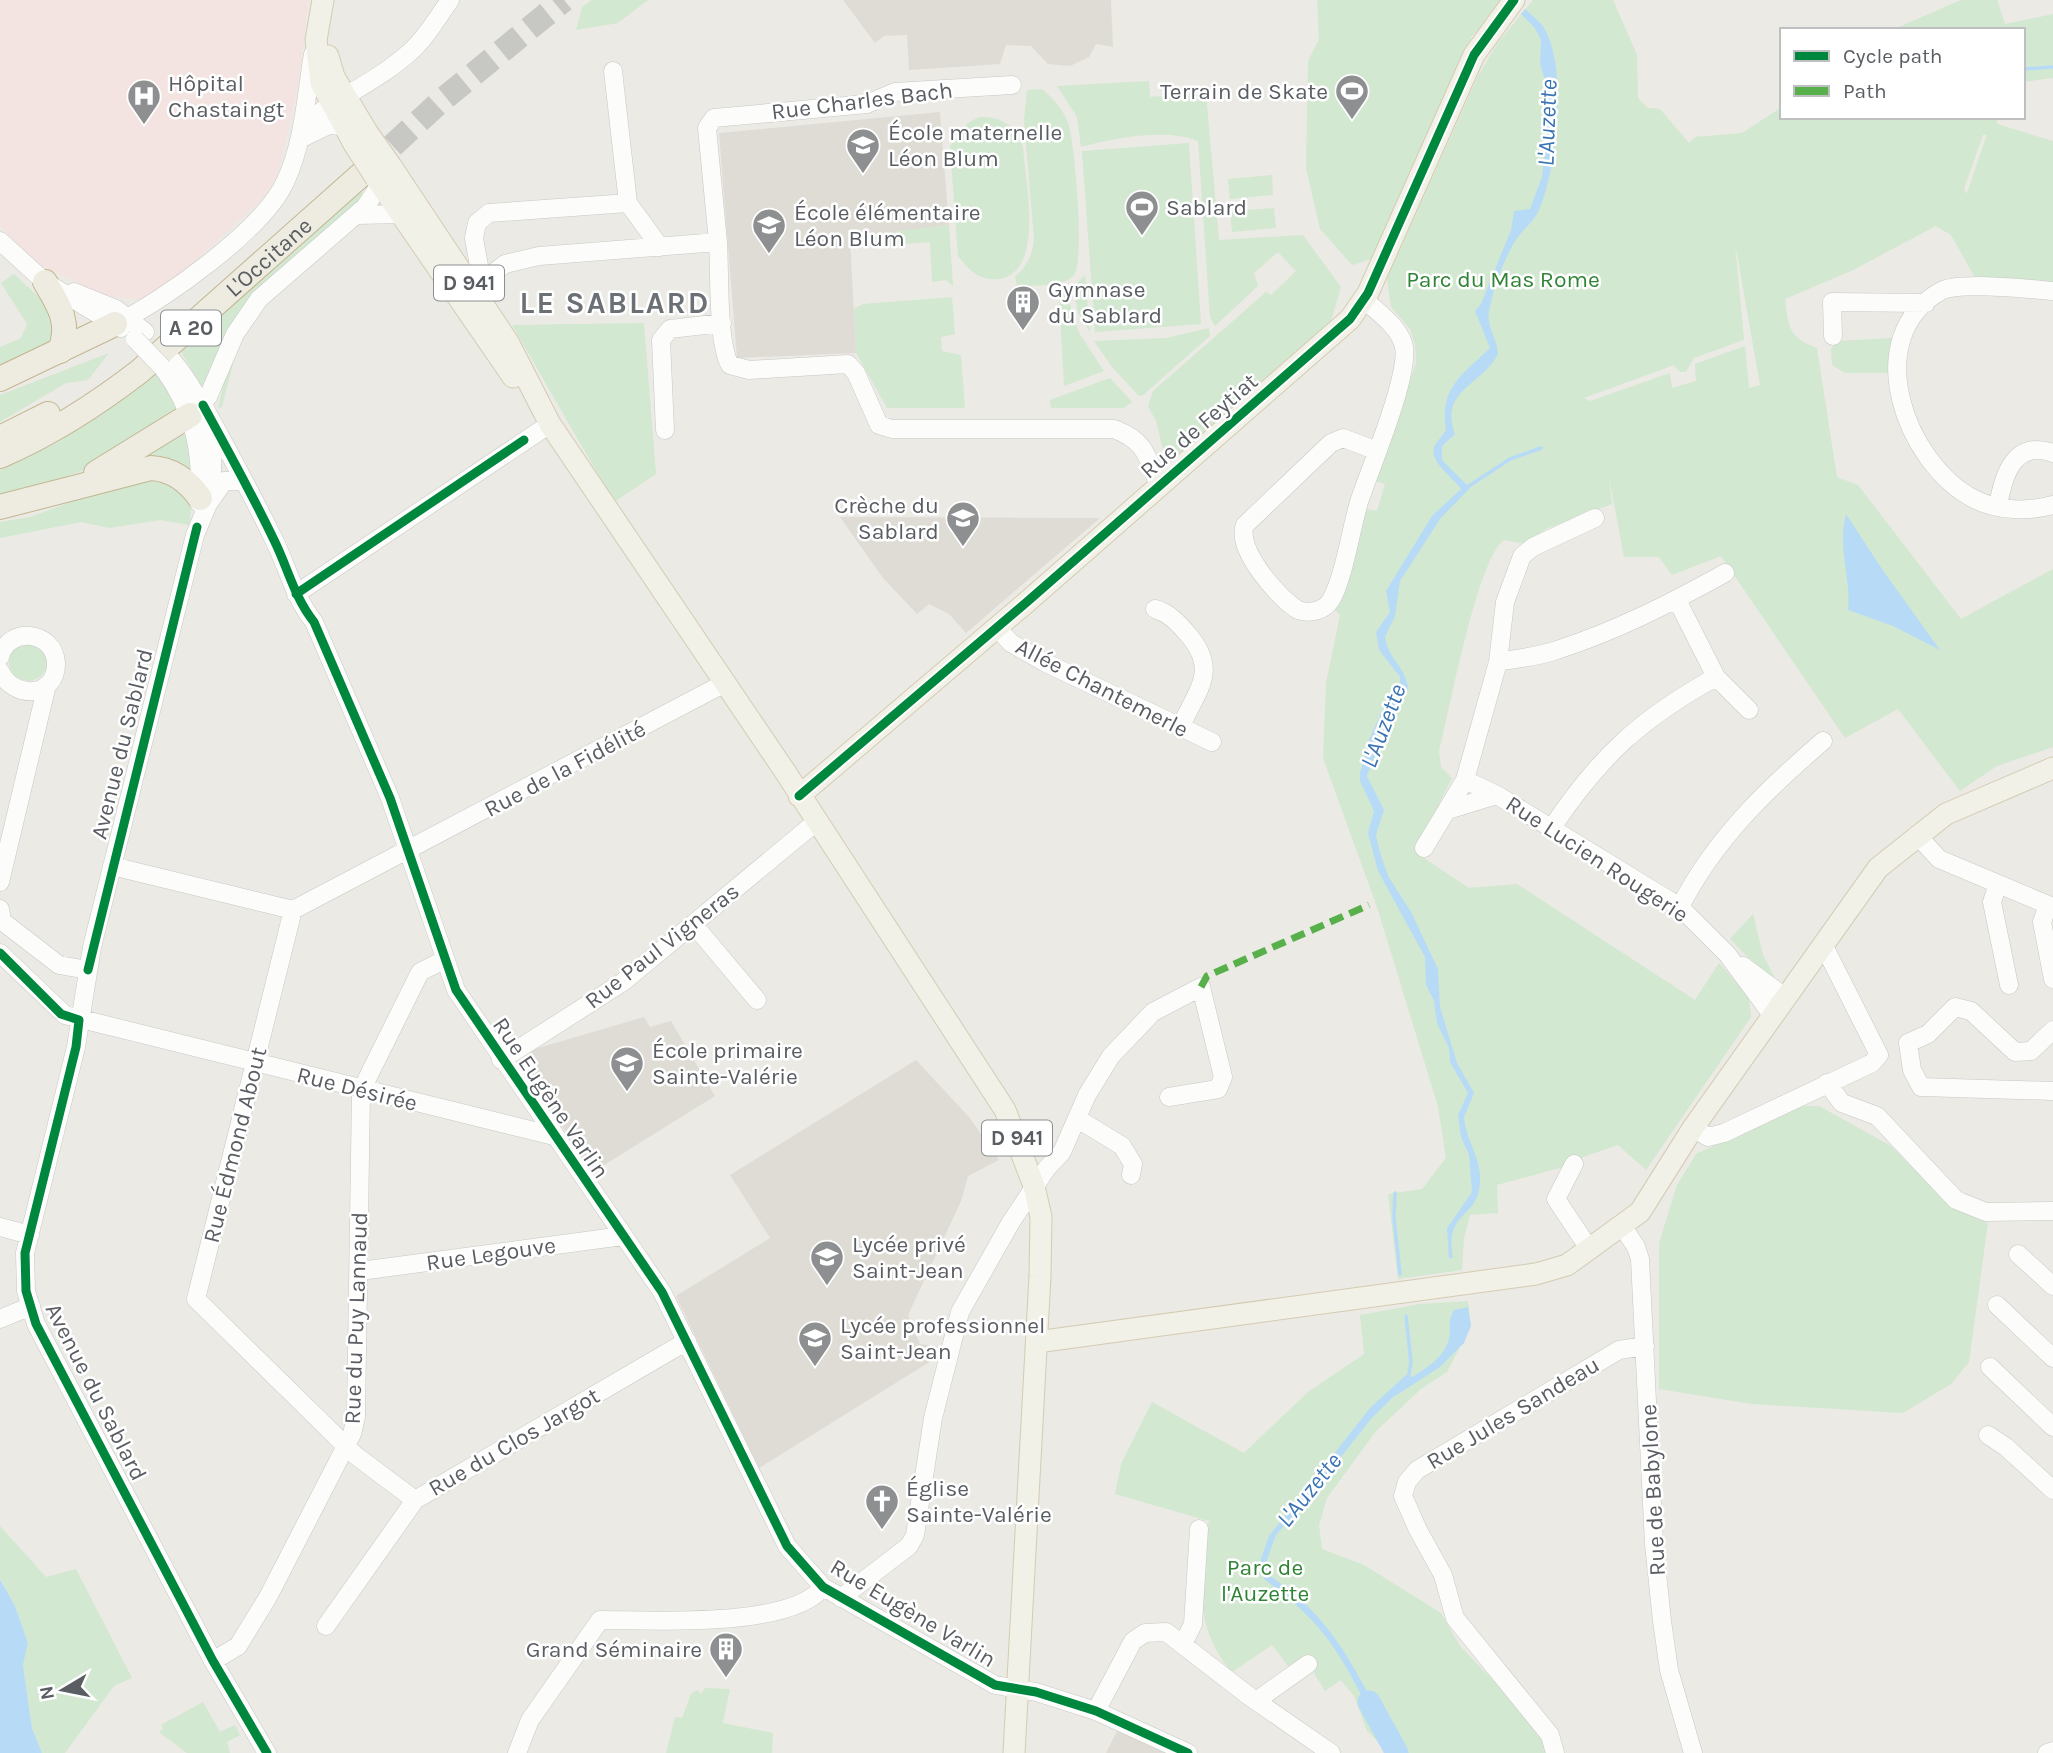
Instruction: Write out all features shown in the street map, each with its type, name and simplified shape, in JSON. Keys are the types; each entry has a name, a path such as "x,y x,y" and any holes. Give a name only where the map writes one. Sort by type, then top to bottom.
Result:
{"highway":[{"name":"L'Occitane","path":"0,438 64,406 132,357 370,163"},
{"name":"L'Occitane","path":"0,456 59,427 101,401 140,371 370,163"},
{"path":"45,282 63,313 66,325 60,351"},
{"path":"0,379 122,321"},
{"path":"37,497 118,462 197,410"},
{"path":"0,507 160,468 181,478 204,501"}],"main road":[{"name":"D 941","path":"323,0 318,31 334,77 341,124 508,342 550,424 1005,1110 1034,1186 1041,1217 1037,1342 1014,1753"},
{"name":"Rue de Feytiat","path":"799,796 1334,335 1364,299 1474,55 1510,5"},
{"name":"D 941","path":"338,101 370,163 401,214 471,291"},
{"path":"1037,1342 1536,1274 1567,1265 1623,1227 1640,1212 1693,1128 1878,868 1947,814 2053,768"}],"street":[{"path":"301,132 338,101 412,51 450,0"},
{"path":"122,321 186,282 260,215 286,181 301,132 318,31"},
{"path":"613,71 628,203 660,247"},
{"name":"Rue Charles Bach","path":"1012,85 895,92 867,104 714,118 707,128 727,360 737,369 848,364 856,373 879,425 884,427 1114,429 1130,435 1144,448 1159,486"},
{"path":"301,132 341,124"},
{"path":"197,410 235,334 259,299 286,273 357,215 370,163"},
{"path":"471,291 477,223 489,213 628,203"},
{"path":"357,215 401,214"},
{"name":"Avenue du Sablard","path":"0,240 45,282 122,321 140,336 168,364 197,410 204,501 88,970 76,1047 30,1235 26,1291 36,1324 213,1661 250,1729 268,1753"},
{"path":"471,291 505,264 539,256 718,242"},
{"path":"2053,291 1965,287 1942,290 1916,312 1898,343 1898,390 1914,435 1942,475 1975,499 2011,510 2053,505"},
{"path":"1364,299 1391,325 1404,344 1402,378 1331,601 1314,611 1298,610 1248,554 1242,537 1245,524 1331,443 1343,438 1377,451"},
{"path":"1833,336 1832,302 1926,303"},
{"path":"665,429 661,340 664,334 670,328 722,323"},
{"name":"Rue Eugène Varlin","path":"197,410 243,481 275,541 296,594 314,622 357,717 444,960 464,1004 662,1292 787,1546 800,1564 823,1587 995,1685 1036,1692 1096,1711 1188,1753"},
{"path":"296,594 550,424"},
{"path":"1998,506 2005,469 2023,454 2046,451 2053,453"},
{"path":"204,501 224,481 243,481"},
{"path":"1424,848 1465,780 1498,662 1505,602 1522,556 1533,547 1595,518"},
{"path":"1498,662 1554,651 1677,600 1725,573"},
{"path":"1677,600 1716,677 1749,710"},
{"path":"1155,609 1170,615 1203,653 1204,676 1180,728"},
{"name":"Allée Chantemerle","path":"997,628 1011,643 1044,662 1212,742"},
{"path":"0,657 7,643 23,635 41,638 48,644 56,660 55,669 47,685 0,883"},
{"path":"0,671 11,687 19,691 29,692 47,685"},
{"path":"1551,829 1582,782 1623,739 1672,702 1716,677"},
{"name":"Rue de la Fidélité","path":"407,851 723,684"},
{"path":"1679,906 1699,870 1736,823 1777,780 1823,741"},
{"name":"Rue Lucien Rougerie","path":"1465,780 1497,794 1679,906 1727,954 1786,998"},
{"name":"Rue Lucien Rougerie","path":"1448,810 1497,794"},
{"name":"Rue Paul Vigneras","path":"502,1060 623,982 816,822"},
{"path":"1917,835 1939,859 2051,906 2042,922 2053,979"},
{"path":"112,866 293,911 407,851"},
{"path":"1998,884 1993,902 2008,985"},
{"path":"0,909 2,921 59,965 88,970"},
{"name":"Rue Édmond About","path":"293,911 196,1299 347,1446"},
{"path":"694,925 757,1000"},
{"path":"1824,946 1879,1055"},
{"name":"Rue Désirée","path":"0,953 61,1014 79,1020 554,1136"},
{"name":"Rue Lucien Rougerie","path":"1727,954 1773,1016"},
{"name":"Rue du Puy Lannaud","path":"213,1661 238,1646 268,1597 347,1446 356,1417 361,1091 420,972 444,960"},
{"path":"841,1598 909,1546 915,1535 933,1418 960,1312 1034,1186 1062,1152 1098,1075 1135,1028 1153,1012 1183,993 1202,987 1223,1077 1218,1089 1169,1097"},
{"path":"1693,1128 1708,1137 1724,1133 1872,1063 1879,1055 1928,1034 1955,1007 1971,1011 2015,1052 2031,1051 2053,1030"},
{"path":"1908,1043 1912,1070 1921,1087 2053,1091"},
{"path":"1827,1083 1842,1103 1877,1116 1956,1200 1986,1212 2053,1211"},
{"path":"1078,1119 1122,1146 1133,1164 1131,1175"},
{"path":"1574,1164 1556,1199 1590,1250"},
{"path":"0,1227 30,1235"},
{"name":"Rue de Babylone","path":"1623,1227 1640,1259 1654,1544 1662,1621 1669,1670 1693,1753"},
{"name":"Rue Legouve","path":"360,1271 623,1236"},
{"path":"2018,1254 2053,1286"},
{"path":"1997,1305 2053,1358"},
{"path":"0,1319 31,1306"},
{"name":"Rue du Clos Jargot","path":"347,1446 415,1500 687,1341"},
{"name":"Rue Jules Sandeau","path":"1555,1753 1550,1735 1455,1618 1443,1575 1418,1530 1404,1496 1407,1482 1417,1470 1619,1350 1645,1346"},
{"path":"1990,1367 2053,1427"},
{"path":"1988,1435 2006,1447 2053,1490"},
{"path":"326,1626 415,1500"},
{"path":"1183,1644 1193,1624 1199,1529"},
{"path":"517,1753 530,1720 600,1620 697,1621 768,1614 814,1595 823,1587"},
{"path":"1096,1711 1133,1641 1145,1633 1166,1632 1256,1701 1331,1753"},
{"path":"1256,1701 1308,1664"},
{"path":"2047,1753 2053,1751"}],"shaded area":[{"name":"Hôpital Chastaingt","path":"0,0 308,0 300,77 278,174 266,195 167,288 138,300 106,296 36,263 0,226"},
{"path":"843,0 1111,0 1113,47 1096,44 1089,57 1070,66 1048,64 1031,46 1006,45 1000,64 909,70 907,35 884,36 875,43"},
{"path":"940,112 949,225 850,238 856,353 737,358 719,133"},
{"name":"Crèche du Sablard","path":"840,517 1100,518 966,633 949,614 929,604 917,614 883,578"},
{"name":"École primaire Sainte-Valérie","path":"644,1017 650,1027 671,1021 715,1096 593,1172 520,1063 528,1051"},
{"path":"916,1060 969,1117 999,1160 968,1176 961,1201 908,1315 920,1344 941,1347 939,1356 759,1468 676,1296 770,1238 730,1175"},
{"path":"1119,1727 1171,1753 1106,1753"}],"green space":[{"path":"592,0 648,0 618,23 576,30 582,7"},
{"path":"1317,0 1510,0 1472,36 1375,258 1352,265 1320,229 1306,168 1308,61 1319,39"},
{"name":"Parc du Mas Rome","path":"1533,0 1613,0 1637,55 1638,98 1648,108 1660,109 1689,143 1695,137 1742,133 1780,108 1780,119 1997,119 1997,124 2053,141 2053,283 1974,276 1951,235 1936,226 1851,271 1785,299 1789,324 1795,335 1817,348 1837,477 1858,485 1961,619 2053,569 2053,747 1997,766 1960,791 1898,709 1845,738 1721,556 1672,575 1659,557 1624,557 1609,477 1612,504 1546,529 1526,544 1504,540 1494,553 1474,605 1439,752 1441,767 1452,778 1415,852 1469,888 1517,884 1695,1000 1719,963 1749,997 1751,1017 1646,1170 1618,1145 1583,1157 1574,1164 1497,1185 1498,1213 1470,1215 1464,1238 1462,1270 1398,1279 1388,1194 1422,1189 1446,1158 1438,1107 1378,910 1323,758 1326,683 1340,615 1334,609 1365,509 1377,511 1385,484 1375,481 1416,363 1415,345 1410,329 1391,307 1387,278 1478,76 1497,44","holes":["1987,134 1967,193 1964,189 1983,135","1735,243 1760,385 1749,388 1745,346 1695,364 1696,381 1672,388 1670,373 1590,401 1584,398 1674,365 1680,372 1686,372 1694,358 1744,340"]},
{"path":"1961,0 1997,0 2005,24 2053,14 2053,78 2025,82 2025,28 1897,28"},
{"path":"1149,81 1150,97 1206,93 1219,240 1303,235 1341,287 1331,321 1172,459 1165,458 1156,421 1148,406 1153,391 1266,292 1271,295 1296,271 1278,252 1254,273 1258,286 1215,326 1210,317 1198,141 1171,135 1156,135 1109,140 1081,147 1077,117 1057,86"},
{"path":"1042,89 1063,113 1071,135 1078,201 1077,265 1074,275 1063,282 1017,286 1015,277 1029,260 1034,239 1024,119 1027,90"},
{"path":"979,117 995,118 1007,124 1016,133 1023,147 1029,202 1028,243 1022,261 1013,273 998,279 975,274 958,256 950,146 968,123"},
{"name":"Sablard","path":"1189,143 1201,324 1095,332 1082,151"},
{"path":"1272,175 1273,195 1230,199 1228,179"},
{"path":"360,190 366,198 269,283 206,384 201,385 181,352"},
{"path":"1274,208 1276,228 1232,232 1230,211"},
{"path":"949,225 953,286 946,280 932,282 930,242 864,247 861,236"},
{"path":"14,274 57,314 51,341 0,367 0,347 21,338 27,324 1,283"},
{"path":"1085,275 1090,332 1078,313 1073,287"},
{"path":"1059,293 1066,293 1079,333 1104,371 1064,386"},
{"path":"952,297 955,334 941,337 942,351 961,355 965,408 887,408 856,353 854,309 863,304"},
{"path":"644,323 656,474 614,502 512,325"},
{"path":"1209,328 1210,336 1139,396 1112,367 1094,341 1166,338"},
{"path":"1892,338 1888,373 1845,373 1832,365 1831,349 1838,341"},
{"path":"238,344 222,407 218,408 225,377"},
{"path":"109,353 88,380 66,383 0,422 0,395"},
{"path":"155,371 177,401 179,410 101,464 37,488 0,498 0,470 59,442"},
{"path":"1110,378 1132,402 1124,408 1051,408 1050,400"},
{"path":"182,434 189,439 194,463 190,475 109,476"},
{"path":"149,473 170,473 191,503 190,525 160,520 109,528 81,522 0,538 0,522 30,517"},
{"path":"28,643 41,649 47,662 41,675 28,681 15,675 9,662 15,649"},
{"path":"1753,914 1763,955 1775,978 1772,982 1730,939"},
{"path":"1800,1106 1819,1106 1891,1146 1952,1208 1988,1223 1969,1362 1951,1384 1903,1413 1752,1404 1659,1389 1659,1243 1677,1185 1696,1154"},
{"name":"Parc de l'Auzette","path":"1468,1301 1471,1326 1447,1372 1421,1389 1376,1431 1327,1498 1319,1525 1322,1549 1364,1565 1441,1613 1460,1646 1540,1729 1549,1753 1390,1753 1367,1731 1354,1696 1341,1680 1325,1691 1304,1656 1288,1666 1272,1645 1232,1672 1210,1637 1202,1600 1202,1561 1209,1521 1115,1494 1121,1464 1152,1402 1244,1453 1308,1392 1364,1354 1360,1315 1420,1304"},
{"path":"0,1526 46,1577 76,1569 132,1678 114,1686 65,1753 42,1753 32,1728 23,1665 28,1643 15,1606 0,1578"},
{"path":"705,1688 730,1689 723,1723 773,1733 772,1753 666,1753 675,1717 682,1718 691,1694 697,1690 701,1694"},
{"path":"203,1702 220,1732 235,1725 240,1735 227,1742 230,1753 187,1753 159,1732 163,1729 161,1725"}],"water":[{"path":"1525,9 1544,28 1556,67 1557,120 1550,172 1538,212 1513,245 1493,293 1489,317 1498,354 1483,373 1457,397 1451,419 1455,434 1442,446 1442,460 1470,488 1440,519 1400,581 1395,616 1385,637 1404,674 1408,688 1391,713 1367,776 1384,810 1376,835 1380,853 1388,876 1411,912 1438,969 1440,1007 1457,1063 1474,1093 1464,1117 1479,1170 1479,1190 1471,1207 1456,1224 1452,1243 1453,1258 1449,1258 1447,1228 1472,1192 1469,1155 1461,1137 1458,1115 1468,1093 1450,1062 1449,1048 1437,1023 1434,1001 1426,985 1425,957 1378,871 1368,833 1374,811 1360,781 1360,773 1369,740 1385,704 1400,684 1400,677 1379,650 1376,632 1390,612 1386,591 1432,516 1461,489 1438,463 1433,451 1446,430 1446,403 1449,393 1462,375 1490,348 1475,311 1481,304 1511,230 1514,211 1530,209 1542,177 1547,127 1545,80 1540,64 1541,40 1534,27 1521,14"},
{"path":"1846,514 1940,650 1893,626 1848,610 1843,550"},
{"path":"1468,1307 1471,1326 1464,1343 1440,1367 1392,1398 1371,1419 1276,1535 1267,1560 1270,1576 1310,1609 1339,1644 1387,1726 1380,1731 1333,1647 1305,1613 1264,1579 1260,1561 1269,1536 1370,1408 1406,1375 1412,1377 1442,1353 1449,1339 1450,1320 1454,1310"},
{"path":"0,1579 15,1606 28,1643 23,1665 32,1728 42,1753 0,1753"}],"waterway":[{"path":"2025,69 2053,67"},
{"path":"1466,488 1510,459 1541,448"},
{"path":"1395,1193 1394,1218 1400,1274"},
{"path":"1406,1316 1411,1362 1408,1380"},
{"name":"L'Auzette","path":"1369,1702 1397,1753"}],"tunnel":[{"path":"366,170 441,101 564,0"}],"marked path":[{"path":"1201,987 1207,976 1369,905"}],"cycle path":[{"path":"799,796 1028,601 1350,319 1368,293 1474,55 1514,0"},
{"path":"203,405 266,523 301,603 314,622 390,798 456,990 662,1292 787,1546 823,1587 995,1685 1036,1692 1096,1711 1188,1753"},
{"path":"296,594 524,440"},
{"path":"88,970 197,527"},
{"path":"0,953 61,1014 79,1020 76,1047 25,1253 26,1291 36,1324 213,1661 267,1753"}],"place":[{"name":"Terrain de Skate","path":"1352,121"},
{"name":"Hôpital Chastaingt","path":"144,126"},
{"name":"École maternelle Léon Blum","path":"863,175"},
{"name":"Sablard","path":"1142,237"},
{"name":"École élémentaire Léon Blum","path":"769,255"},
{"name":"Gymnase du Sablard","path":"1023,332"},
{"name":"Crèche du Sablard","path":"963,548"},
{"name":"École primaire Sainte-Valérie","path":"627,1093"},
{"name":"Lycée privé Saint-Jean","path":"827,1287"},
{"name":"Lycée professionnel Saint-Jean","path":"815,1368"},
{"name":"Église Sainte-Valérie","path":"882,1531"},
{"name":"Grand Séminaire","path":"726,1679"}],"district":[{"name":"LE SABLARD","path":"615,303"}]}
